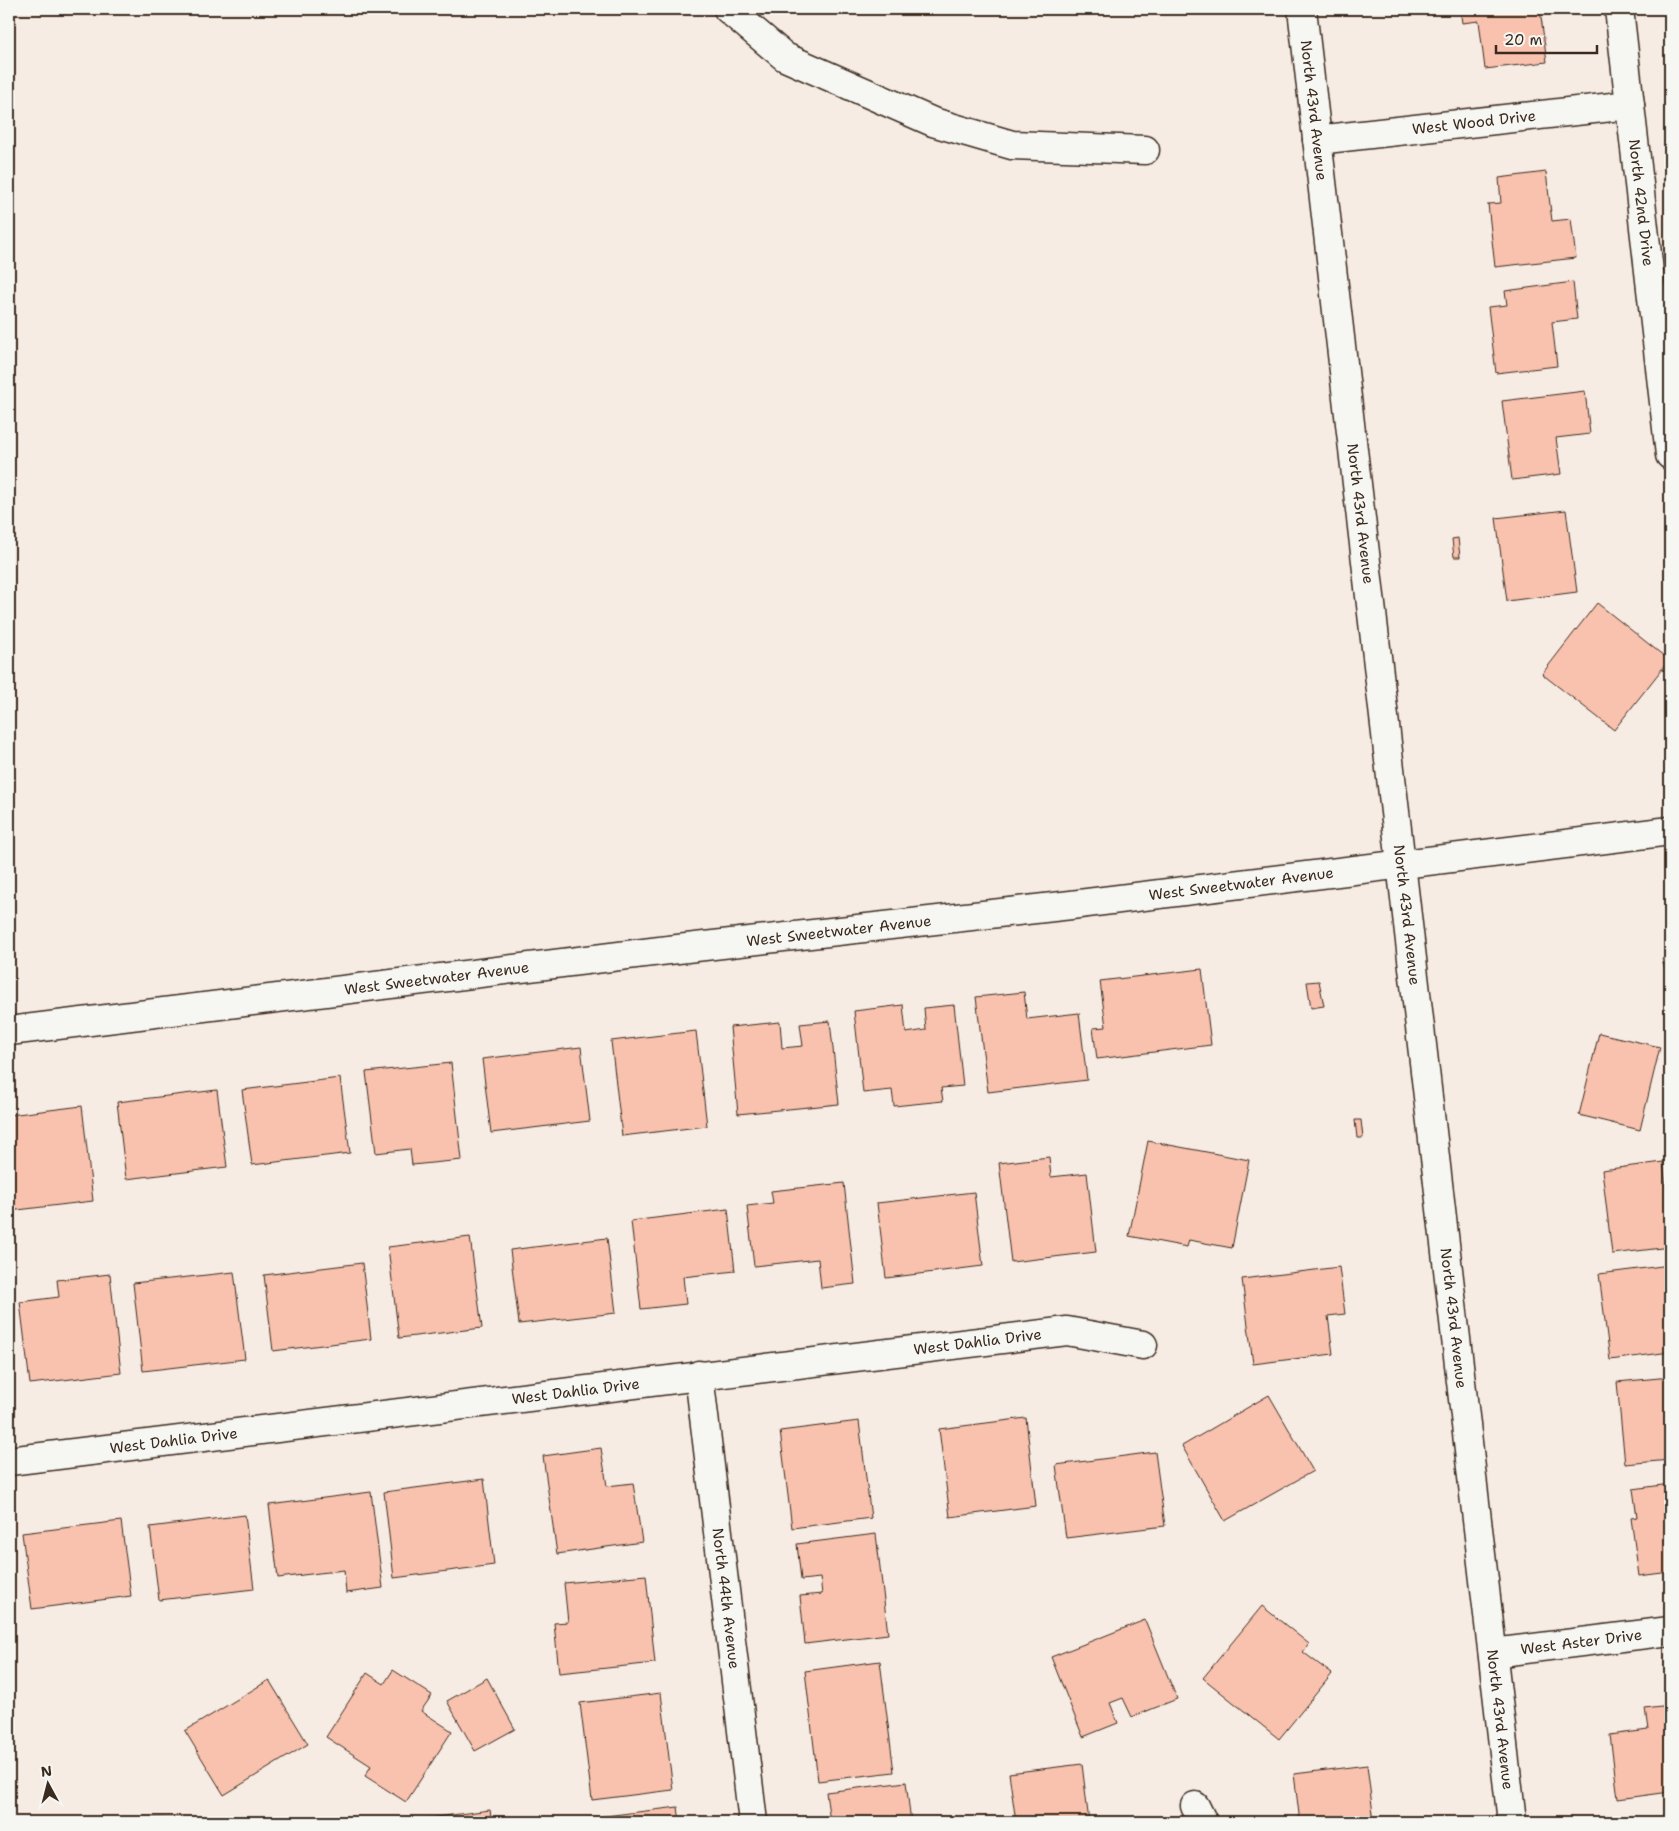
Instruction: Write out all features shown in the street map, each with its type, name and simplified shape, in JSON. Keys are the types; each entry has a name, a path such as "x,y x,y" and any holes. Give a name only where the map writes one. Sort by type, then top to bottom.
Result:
{"street":[{"path":"728,9 785,57 933,122 1012,145 1145,150"},
{"name":"North 43rd Avenue","path":"1302,9 1512,1822"},
{"name":"North 42nd Drive","path":"1619,9 1630,105 1665,360 1670,455"},
{"name":"West Wood Drive","path":"1317,140 1630,105"},
{"name":"West Sweetwater Avenue","path":"9,1031 660,951 1071,905 1670,831"},
{"name":"West Dahlia Drive","path":"9,1461 1067,1331 1143,1345"},
{"name":"North 44th Avenue","path":"699,1375 753,1822"},
{"name":"West Aster Drive","path":"1492,1653 1670,1630"}],"building":[{"path":"1460,9 1540,9 1547,62 1485,69 1479,21 1462,23"},
{"path":"1546,172 1552,221 1571,219 1576,258 1495,267 1488,204 1501,203 1499,178"},
{"path":"1573,282 1577,319 1552,322 1557,366 1496,373 1488,307 1507,305 1505,291"},
{"path":"1585,391 1590,434 1556,438 1561,474 1512,480 1502,401"},
{"path":"1566,510 1577,592 1507,601 1496,518"},
{"path":"1458,538 1460,557 1454,557 1452,539"},
{"path":"1597,603 1669,660 1614,730 1542,674"},
{"path":"1670,956 1670,985 1662,959"},
{"path":"1202,969 1211,1045 1097,1059 1093,1028 1106,1027 1100,981"},
{"path":"1319,981 1324,1006 1311,1008 1307,982"},
{"path":"1024,992 1027,1019 1079,1013 1087,1080 988,1092 976,997"},
{"path":"903,1005 906,1033 926,1030 924,1008 954,1005 963,1086 941,1088 943,1101 894,1106 892,1090 863,1093 854,1011"},
{"path":"830,1021 839,1104 738,1114 730,1027 780,1022 782,1048 803,1046 800,1024"},
{"path":"696,1031 707,1126 622,1136 611,1041"},
{"path":"1599,1033 1660,1047 1640,1130 1579,1115"},
{"path":"581,1047 590,1121 491,1133 482,1059"},
{"path":"451,1063 462,1160 412,1165 410,1149 376,1153 366,1072"},
{"path":"340,1078 350,1153 252,1165 242,1090"},
{"path":"217,1090 227,1167 126,1179 117,1102"},
{"path":"82,1106 93,1201 9,1211 9,1115"},
{"path":"1355,1120 1361,1120 1363,1138 1357,1138"},
{"path":"1148,1141 1249,1160 1232,1248 1189,1240 1187,1247 1129,1236"},
{"path":"1049,1157 1051,1177 1087,1173 1096,1252 1011,1262 999,1163"},
{"path":"1663,1162 1670,1220 1670,1247 1612,1254 1602,1170"},
{"path":"844,1183 855,1284 821,1288 818,1259 754,1266 747,1206 773,1203 771,1191"},
{"path":"974,1192 983,1266 886,1278 877,1203"},
{"path":"728,1209 735,1271 683,1277 686,1304 641,1309 631,1221"},
{"path":"470,1237 482,1328 399,1338 388,1247"},
{"path":"607,1238 616,1313 519,1324 510,1250"},
{"path":"362,1263 371,1339 273,1351 264,1275"},
{"path":"1670,1265 1670,1352 1610,1360 1599,1274"},
{"path":"1339,1267 1345,1314 1328,1316 1333,1354 1253,1364 1242,1279"},
{"path":"234,1272 245,1359 143,1371 133,1283"},
{"path":"110,1274 121,1373 30,1384 20,1302 59,1297 57,1280"},
{"path":"1670,1377 1670,1460 1625,1464 1617,1382"},
{"path":"1269,1395 1313,1471 1225,1521 1182,1446"},
{"path":"1026,1418 1036,1506 950,1517 939,1429"},
{"path":"859,1421 871,1518 792,1528 780,1431"},
{"path":"601,1448 607,1486 633,1483 642,1542 557,1554 543,1456"},
{"path":"1155,1452 1165,1526 1066,1538 1056,1465"},
{"path":"484,1479 494,1565 394,1578 384,1492"},
{"path":"1670,1484 1670,1572 1639,1576 1631,1518 1637,1517 1633,1489"},
{"path":"371,1492 383,1588 346,1593 344,1570 278,1578 269,1505"},
{"path":"245,1515 254,1589 159,1600 150,1527"},
{"path":"121,1521 131,1596 32,1609 22,1533"},
{"path":"876,1534 888,1634 805,1644 800,1596 822,1594 820,1578 801,1580 797,1544"},
{"path":"646,1575 655,1663 559,1673 554,1623 568,1622 564,1583"},
{"path":"9,1602 13,1635 9,1636"},
{"path":"1262,1606 1309,1644 1303,1652 1332,1674 1279,1739 1203,1678"},
{"path":"1145,1620 1177,1699 1132,1717 1123,1698 1110,1703 1118,1723 1083,1737 1051,1657"},
{"path":"880,1661 894,1772 818,1781 805,1671"},
{"path":"393,1670 432,1695 421,1711 452,1731 406,1802 365,1776 371,1766 326,1737 367,1673 384,1684"},
{"path":"487,1678 515,1729 475,1751 447,1701"},
{"path":"269,1680 308,1744 224,1795 185,1731"},
{"path":"661,1693 673,1790 592,1800 580,1703"},
{"path":"1670,1705 1670,1792 1618,1799 1610,1735 1648,1730 1645,1708"},
{"path":"1082,1764 1089,1822 1016,1822 1009,1773"},
{"path":"1367,1765 1374,1822 1300,1822 1294,1774"},
{"path":"906,1782 911,1822 830,1822 826,1792"},
{"path":"678,1807 680,1822 582,1822 581,1819"},
{"path":"490,1810 492,1822 421,1822 421,1819"},
{"path":"132,1818 207,1819 207,1822 132,1822"}]}
